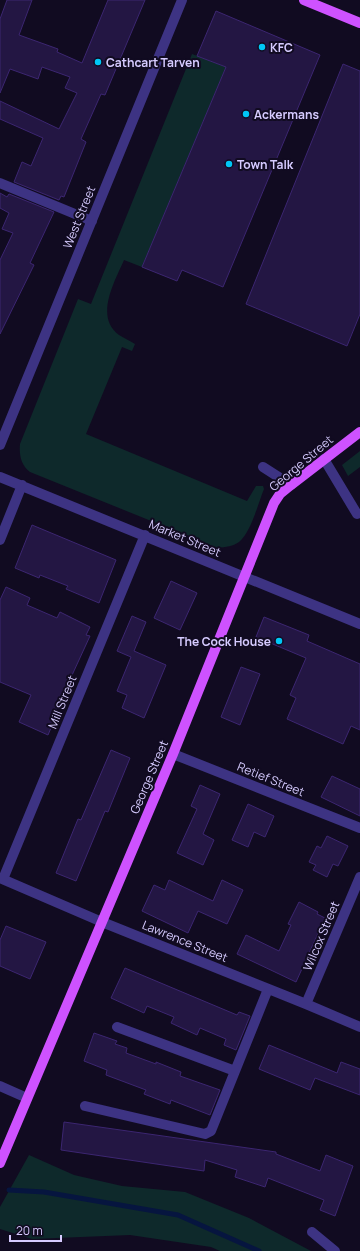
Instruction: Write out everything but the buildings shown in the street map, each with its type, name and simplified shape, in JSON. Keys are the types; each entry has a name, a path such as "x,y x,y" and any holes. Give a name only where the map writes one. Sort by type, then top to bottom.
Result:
{"main road":[{"path":"304,0 360,24"},
{"name":"George Street","path":"0,1163 173,754 274,503 280,494 360,432"}],"street":[{"name":"West Street","path":"0,445 182,0"},
{"path":"0,183 92,221"},
{"path":"324,459 357,514"},
{"path":"262,467 291,485"},
{"name":"Market Street","path":"0,477 360,624"},
{"path":"0,540 22,486"},
{"name":"Mill Street","path":"1,878 145,535"},
{"name":"Retief Street","path":"173,754 360,828"},
{"name":"Wilcox Street","path":"306,1004 360,877"},
{"name":"Lawrence Street","path":"1,878 102,922 360,1027"},
{"path":"85,1106 205,1134 211,1131 268,989"},
{"path":"118,1027 236,1071"},
{"path":"0,1086 27,1098"},
{"path":"312,1232 335,1251"}],"green space":[{"path":"192,54 226,67 142,267 124,260 112,288 107,309 108,319 112,327 119,335 135,344 132,351 122,347 86,434 247,501 256,486 263,486 264,489 247,532 239,542 218,548 30,472 21,460 20,452 20,444 78,299 91,304"},
{"path":"360,451 360,467 348,476 342,465"},
{"path":"29,1155 74,1175 122,1186 185,1192 249,1218 311,1251 220,1251 211,1247 130,1235 32,1239 0,1229 0,1207"}],"waterway":[{"path":"9,1190 44,1192 178,1215 259,1251"}],"place":[{"name":"KFC","path":"262,47"},
{"name":"Cathcart Tarven","path":"98,62"},
{"name":"Ackermans","path":"246,114"},
{"name":"Town Talk","path":"229,164"},
{"name":"The Cock House","path":"279,641"}]}
